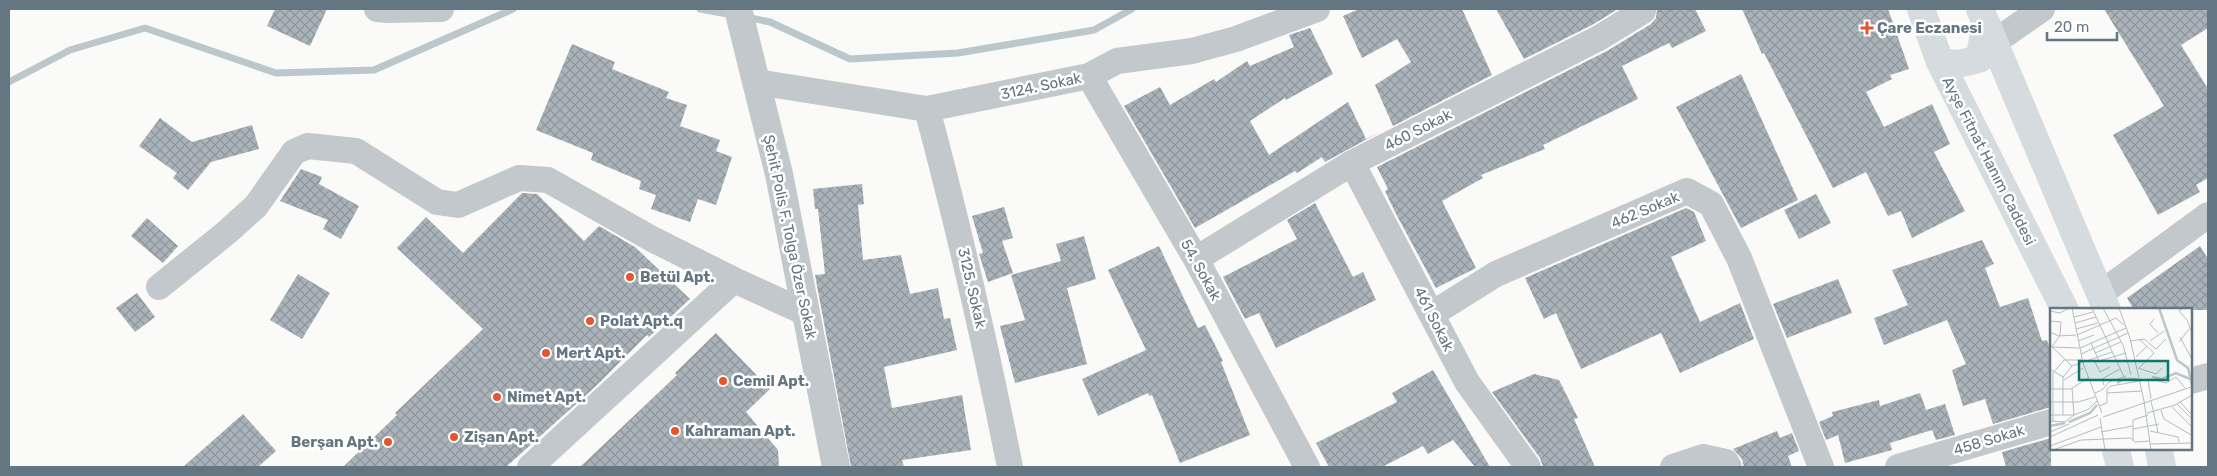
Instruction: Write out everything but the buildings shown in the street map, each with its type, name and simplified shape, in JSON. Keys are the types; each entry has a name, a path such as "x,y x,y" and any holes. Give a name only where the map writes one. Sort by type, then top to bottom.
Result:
{"main road":[{"name":"Ayşe Fitnat Hanım Caddesi","path":"1921,9 1940,62 2064,308"},
{"path":"1940,62 1958,64 1979,59 1986,26"},
{"path":"1986,26 2104,302"},
{"path":"2116,451 2120,467"},
{"path":"2159,451 2162,467"}],"street":[{"path":"377,9 441,9"},
{"name":"Şehit Polis F. Tolga Özer Sokak","path":"738,9 779,174 836,467"},
{"name":"3124. Sokak","path":"753,70 927,109 1089,76 1118,61 1192,52 1236,39 1317,9"},
{"name":"460 Sokak","path":"1196,259 1352,163 1599,38 1643,11 1642,9"},
{"path":"1986,26 2042,9"},
{"name":"54. Sokak","path":"1089,76 1196,259 1307,467"},
{"name":"3125. Sokak","path":"927,109 952,202 1010,467"},
{"path":"159,287 256,206 294,152 308,146 356,151 437,202 458,205 519,178 548,180 652,240 734,280 806,312"},
{"name":"461 Sokak","path":"1352,163 1467,382 1528,467"},
{"name":"462 Sokak","path":"1432,314 1496,274 1688,191 1711,204 1739,258 1821,467"},
{"path":"2104,302 2208,215"},
{"path":"530,467 734,280"},
{"path":"2192,381 2208,376"},
{"name":"458 Sokak","path":"1898,467 2050,422"},
{"path":"1673,467 1703,457 1726,462 1730,467"}],"waterway":[{"path":"9,82 70,50 145,28 276,73 374,70 513,9"},
{"path":"700,9 733,15"},
{"path":"746,17 770,22 850,59 958,53 1094,30 1132,9"}],"place":[{"name":"Çare Eczanesi","path":"1867,28"},
{"name":"Betül Apt.","path":"630,277"},
{"name":"Polat Apt.q","path":"590,321"},
{"name":"Mert Apt.","path":"546,353"},
{"name":"Cemil Apt.","path":"723,381"},
{"name":"Nimet Apt.","path":"497,397"},
{"name":"Kahraman Apt.","path":"675,431"},
{"name":"Zişan Apt.","path":"454,437"},
{"name":"Berşan Apt.","path":"388,442"}]}
